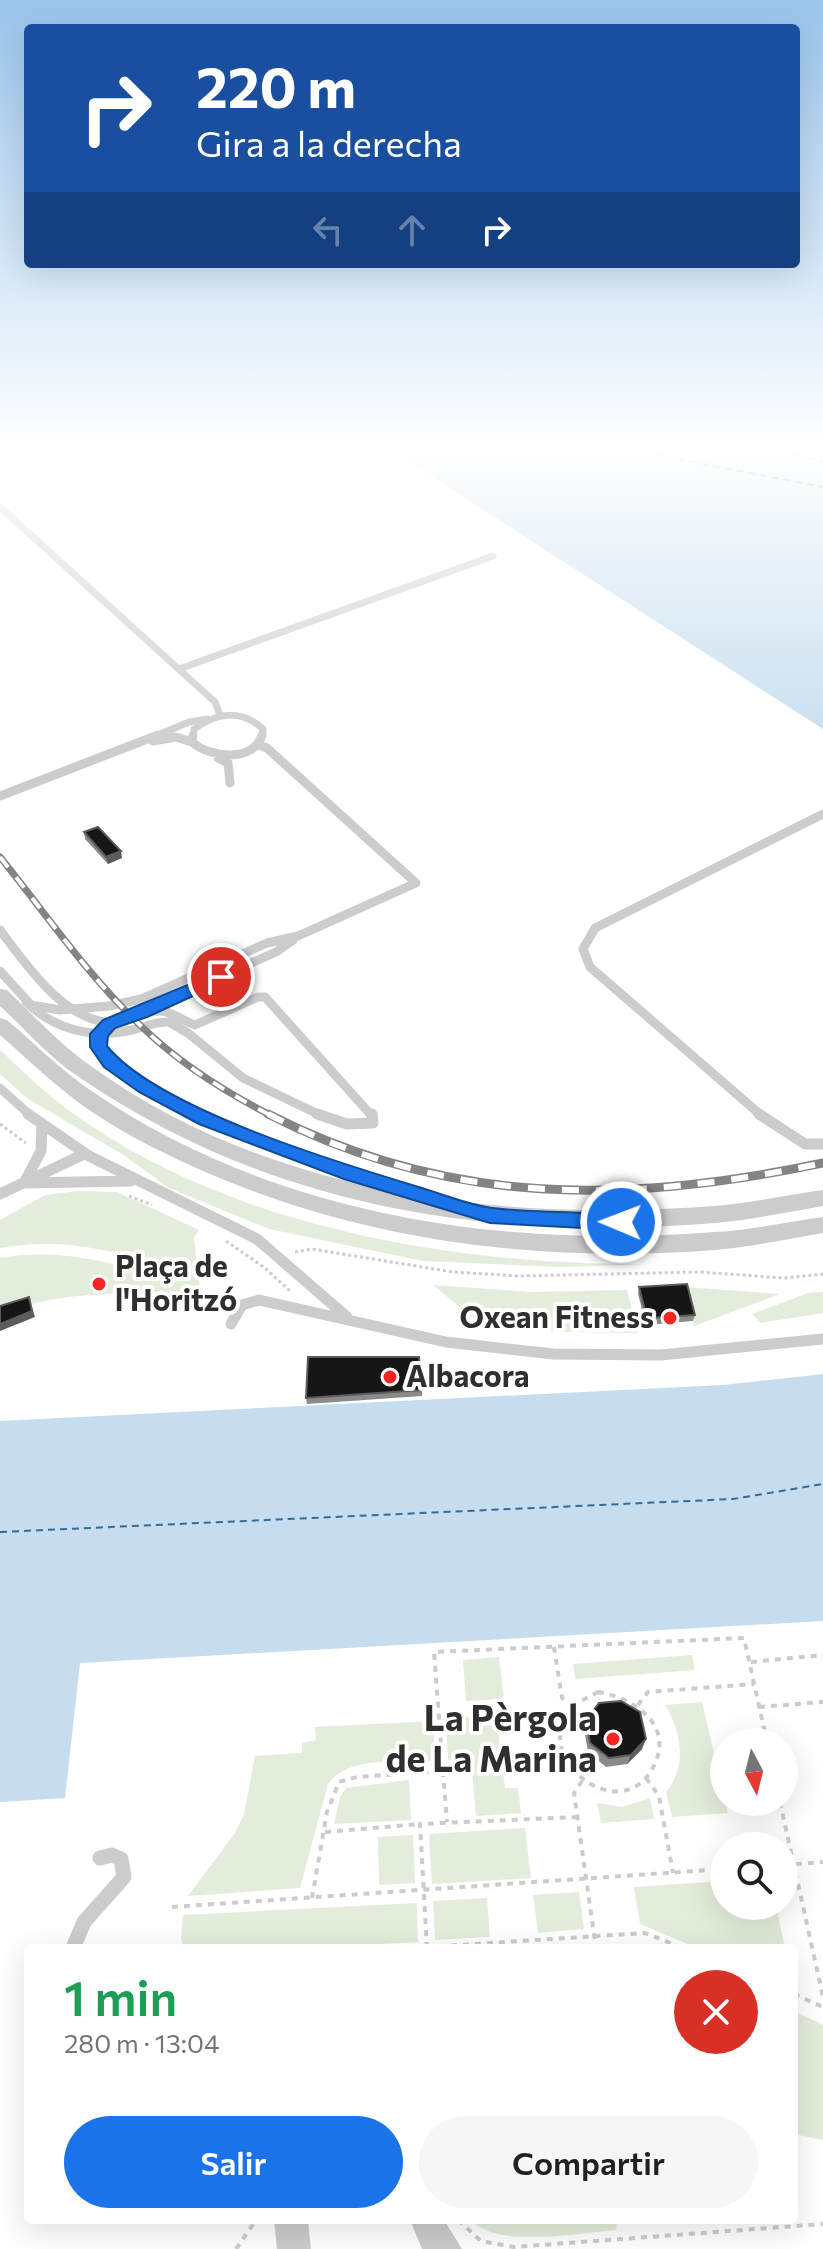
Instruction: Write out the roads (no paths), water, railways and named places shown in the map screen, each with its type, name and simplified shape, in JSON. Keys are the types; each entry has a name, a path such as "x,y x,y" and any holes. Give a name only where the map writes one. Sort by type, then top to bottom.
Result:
{"street":[{"path":"0,995 36,1033 90,1077 187,1134 263,1164 343,1189 412,1205 490,1216 591,1221 688,1219 823,1198"},
{"path":"0,1025 64,1082 149,1137 250,1182 335,1210 395,1224 492,1239 624,1246 708,1242 823,1225"},
{"path":"418,2249 424,2224"},
{"path":"427,2224 445,2249"}],"lane":[{"path":"47,550 215,702 220,715"},
{"path":"179,669 493,556"},
{"path":"0,796 174,727 220,715 243,715 259,724 264,736 259,745 231,756 209,754"},
{"path":"192,742 194,729 208,719"},
{"path":"135,745 176,737 192,742 228,763 230,783"},
{"path":"26,1002 54,1010 73,1010 109,1006 156,992 267,943 298,936 416,883 267,748 259,745"},
{"path":"823,814 595,928 583,949 590,967 771,1124 805,1144 823,1144"},
{"path":"0,930 73,1010 91,1019 114,1021 141,1013 276,952 298,936"},
{"path":"0,971 48,1022 99,1034 169,1022 243,1078 293,1104 358,1127 373,1123 372,1114 265,997 258,997 195,1025 167,1012 141,1013"},
{"path":"156,992 166,994 165,1002"},
{"path":"114,1021 99,1034 98,1047 111,1063 145,1087 206,1119 351,1174 490,1216"},
{"path":"0,1088 18,1106 84,1154 217,1218 279,1255 330,1305 356,1323"},
{"path":"24,1183 41,1151 42,1124"},
{"path":"0,1194 84,1154"},
{"path":"24,1183 136,1181"},
{"path":"231,1324 235,1310 253,1300 476,1347 577,1356 683,1355 823,1339"},
{"path":"75,1944 84,1922 124,1877 121,1859 112,1855 100,1858"}],"water":[{"path":"546,550 823,550 823,729"},
{"path":"823,1374 823,1621 80,1663 65,1798 0,1802 0,1421 723,1385"}],"railway":[{"path":"0,857 85,966 141,1026 203,1076 270,1115"},
{"path":"270,1115 336,1144 404,1167 472,1181 541,1189 610,1190 680,1186 823,1163"}],"place":[{"name":"Plaça de l'Horitzó","path":"99,1284"},
{"name":"Oxean Fitness","path":"670,1318"},
{"name":"Albacora","path":"390,1377"},
{"name":"La Pèrgola de La Marina","path":"613,1739"}]}
